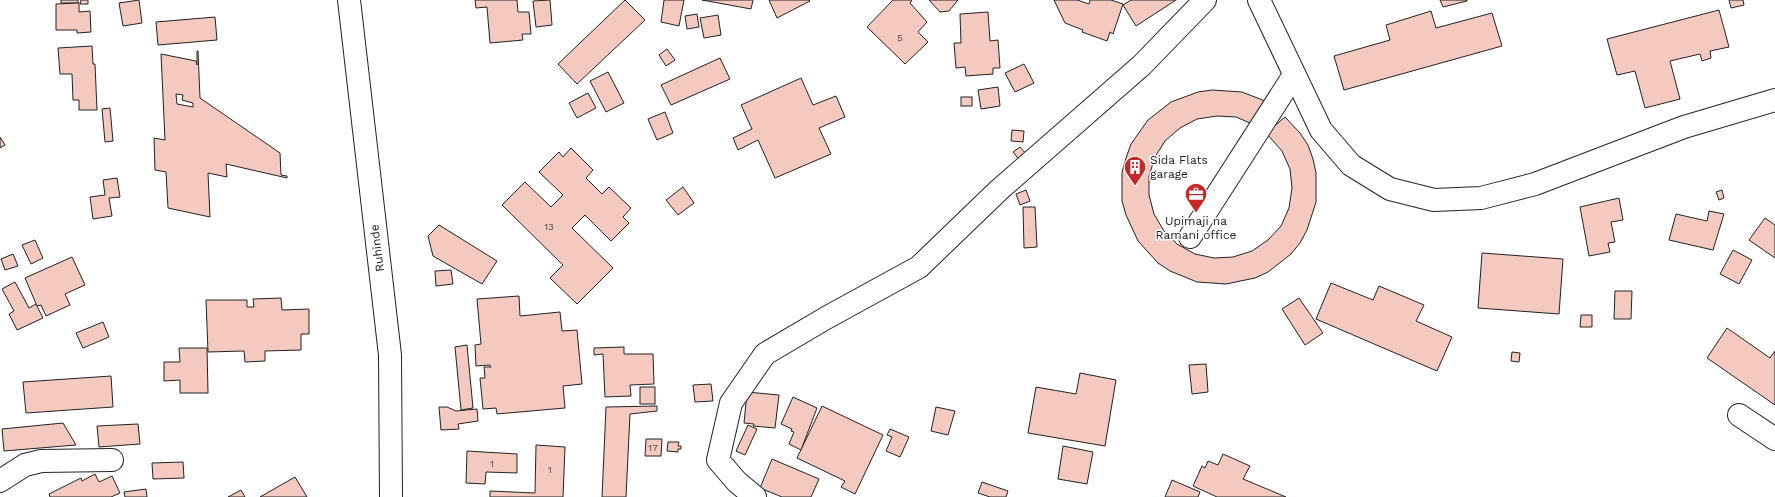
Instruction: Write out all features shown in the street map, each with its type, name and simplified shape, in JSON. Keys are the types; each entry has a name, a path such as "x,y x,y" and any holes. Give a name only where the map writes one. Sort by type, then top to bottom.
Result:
{"street":[{"name":"Ruhinde","path":"349,0 390,355 391,497"},
{"path":"755,497 737,482 718,460 731,403 765,354 826,318 919,267 999,190 1142,65 1205,0"},
{"path":"1259,0 1321,130 1351,165 1390,189 1434,200 1480,198 1535,184 1684,127 1775,100"},
{"path":"1190,237 1294,75"},
{"path":"1739,415 1775,438"},
{"path":"0,481 24,465 41,461 112,460"}],"building":[{"path":"61,0 78,0 78,3 61,3"},
{"path":"81,0 88,0 88,4 80,4"},
{"path":"139,0 142,23 123,26 119,3"},
{"path":"475,0 517,0 518,12 529,12 531,34 522,34 523,40 490,43 487,7 476,8"},
{"path":"550,0 552,25 536,27 533,1"},
{"path":"625,0 645,20 577,84 558,64"},
{"path":"664,0 684,0 679,26 661,22"},
{"path":"702,0 753,0 751,9"},
{"path":"769,0 809,0 810,1 777,18"},
{"path":"893,0 912,0 910,3 927,22 918,32 928,42 905,64 867,27"},
{"path":"929,0 958,0 949,11 940,12"},
{"path":"1054,0 1077,0 1089,4 1090,0 1111,0 1123,4 1113,34 1110,32 1107,41 1082,32 1083,30 1065,23"},
{"path":"1131,0 1176,0 1136,26 1123,5"},
{"path":"1440,0 1467,0 1467,1 1443,7"},
{"path":"1729,0 1743,0 1744,5 1731,8"},
{"path":"79,3 79,12 90,11 91,32 77,33 77,30 56,30 56,4"},
{"path":"1719,10 1729,47 1710,51 1711,58 1702,61 1700,54 1670,61 1680,99 1645,108 1635,71 1617,75 1607,39"},
{"path":"1431,11 1436,28 1492,13 1502,46 1344,90 1334,56 1390,40 1386,25"},
{"path":"988,12 990,41 998,40 1000,68 993,68 993,74 966,76 965,67 956,68 954,43 961,43 960,14"},
{"path":"697,14 699,27 687,29 685,16"},
{"path":"718,15 721,35 704,38 700,18"},
{"path":"215,17 217,40 158,45 156,22"},
{"path":"92,46 93,64 95,64 97,110 79,110 79,100 73,100 72,74 60,74 58,48"},
{"path":"667,49 675,60 666,66 659,55"},
{"path":"198,51 200,98 280,153 281,175 287,176 287,178 226,164 227,177 208,173 210,217 168,208 166,172 155,170 154,138 165,140 161,54 196,61 197,65","holes":["176,94 183,95 182,100 193,103 193,107 177,104"]},
{"path":"720,58 730,79 671,105 661,85"},
{"path":"1024,64 1034,83 1015,92 1005,73"},
{"path":"608,72 624,103 606,112 590,81"},
{"path":"801,78 813,105 836,96 845,117 819,128 831,154 775,178 758,140 738,150 733,138 752,129 741,105"},
{"path":"998,87 1000,106 981,109 978,90"},
{"name":"Sida Flats garage","path":"1212,90 1242,92 1265,101 1250,123 1236,117 1217,116 1197,119 1180,128 1165,141 1155,157 1149,176 1149,195 1154,214 1164,231 1177,244 1195,254 1214,258 1233,257 1252,251 1268,240 1281,226 1289,208 1292,188 1290,169 1282,151 1266,133 1285,117 1300,133 1308,145 1316,173 1316,202 1307,230 1300,243 1291,254 1268,272 1255,278 1226,284 1197,282 1170,271 1158,263 1138,241 1126,215 1122,201 1122,172 1126,158 1131,144 1148,120 1171,102 1198,92"},
{"path":"588,93 596,108 577,118 569,103"},
{"path":"961,97 972,97 972,106 961,106"},
{"path":"110,108 113,141 105,142 102,109"},
{"path":"665,112 673,133 657,140 648,119"},
{"path":"1012,130 1024,131 1023,142 1011,141"},
{"path":"0,137 5,145 0,148"},
{"path":"1020,147 1027,155 1020,161 1013,152"},
{"path":"571,148 593,170 586,178 602,194 609,187 631,208 623,217 629,223 611,241 585,215 572,228 613,268 577,304 550,278 563,265 502,205 525,182 551,207 563,195 539,172 559,152 563,157"},
{"path":"117,178 120,197 109,198 112,216 93,219 90,197 105,195 103,180"},
{"path":"683,187 694,203 678,215 666,200"},
{"path":"1026,190 1030,201 1020,205 1016,194"},
{"path":"1722,190 1724,198 1719,200 1716,192"},
{"path":"1619,198 1623,220 1611,222 1615,242 1608,243 1610,252 1589,256 1580,207"},
{"path":"1023,207 1035,207 1037,247 1024,248"},
{"path":"1709,211 1724,214 1713,250 1669,240 1676,214 1707,221"},
{"path":"1765,218 1775,225 1775,258 1749,240"},
{"path":"439,225 497,261 482,284 433,256 428,236"},
{"path":"35,240 43,258 31,264 22,245"},
{"path":"1733,250 1752,260 1739,284 1720,274"},
{"path":"1482,253 1563,259 1559,314 1478,308"},
{"path":"13,254 18,266 5,270 1,259"},
{"path":"72,257 85,285 65,294 70,305 46,316 41,305 37,306 25,278"},
{"path":"451,270 453,284 436,286 435,271"},
{"path":"15,282 29,308 36,304 43,318 17,330 9,314 14,311 2,289"},
{"path":"1331,283 1373,300 1379,286 1424,305 1416,321 1452,337 1437,371 1316,319"},
{"path":"1615,291 1632,291 1631,319 1614,319"},
{"path":"519,296 520,316 560,312 562,331 577,330 582,384 563,386 565,408 497,414 496,408 483,409 480,378 485,378 484,367 491,367 490,365 476,366 475,345 481,344 477,299"},
{"path":"281,298 282,310 309,309 309,334 301,334 301,350 265,351 265,361 245,362 244,351 208,352 206,300 247,300 247,307 254,307 253,299"},
{"path":"1299,298 1323,333 1305,345 1282,309"},
{"path":"1581,315 1592,315 1592,327 1580,327"},
{"path":"103,322 109,337 83,348 76,333"},
{"path":"1727,328 1770,358 1775,351 1775,405 1707,358"},
{"path":"467,345 473,408 461,410 455,347"},
{"path":"624,347 624,354 653,354 654,384 630,385 631,396 605,397 603,354 594,355 594,348"},
{"path":"179,348 207,348 208,393 180,393 180,380 164,381 164,362 180,362"},
{"path":"1512,352 1520,353 1519,362 1511,361"},
{"path":"1206,364 1208,392 1192,394 1189,365"},
{"path":"1080,373 1116,380 1105,446 1028,433 1036,387 1076,394"},
{"path":"111,376 113,407 26,413 23,382"},
{"path":"711,384 713,401 695,402 693,385"},
{"path":"640,387 655,387 655,404 640,404"},
{"path":"747,392 779,395 775,428 753,426 754,424 744,423"},
{"path":"793,397 817,408 801,450 789,444 794,432 791,431 792,429 781,424"},
{"path":"657,406 657,411 630,414 626,497 602,497 606,407"},
{"path":"822,406 883,435 855,494 841,487 845,481 797,458"},
{"path":"439,407 447,407 456,411 477,409 478,421 458,424 459,429 441,430"},
{"path":"936,407 955,411 948,435 931,431"},
{"path":"63,423 76,445 4,451 2,429"},
{"path":"138,424 140,444 99,447 97,426"},
{"path":"748,425 757,429 745,455 736,451"},
{"path":"890,429 909,437 900,457 886,451 892,437 887,435"},
{"path":"646,439 662,439 661,456 645,456"},
{"path":"668,442 679,442 678,446 681,446 681,449 678,449 678,452 667,451"},
{"path":"536,445 565,447 563,497 490,497 490,491 535,493"},
{"path":"1063,446 1093,452 1087,484 1058,479"},
{"path":"467,451 517,454 517,473 486,472 485,484 466,483"},
{"path":"1223,454 1250,466 1243,479 1286,497 1217,497 1193,486 1202,466 1205,468 1208,461 1218,465"},
{"path":"772,459 819,479 811,497 782,497 760,488"},
{"path":"183,462 184,478 153,479 152,463"},
{"path":"95,474 99,482 112,476 120,493 111,497 50,497 49,494 81,478 82,481"},
{"path":"295,477 307,497 260,497"},
{"path":"1172,480 1200,492 1198,497 1165,497"},
{"path":"982,482 1008,491 1006,497 990,497 978,493"},
{"path":"146,489 147,497 125,497 124,492"},
{"path":"241,490 245,497 228,497"}],"place":[{"name":"Sida Flats garage","path":"1135,186"},
{"name":"Upimaji na Ramani office","path":"1196,214"}]}
